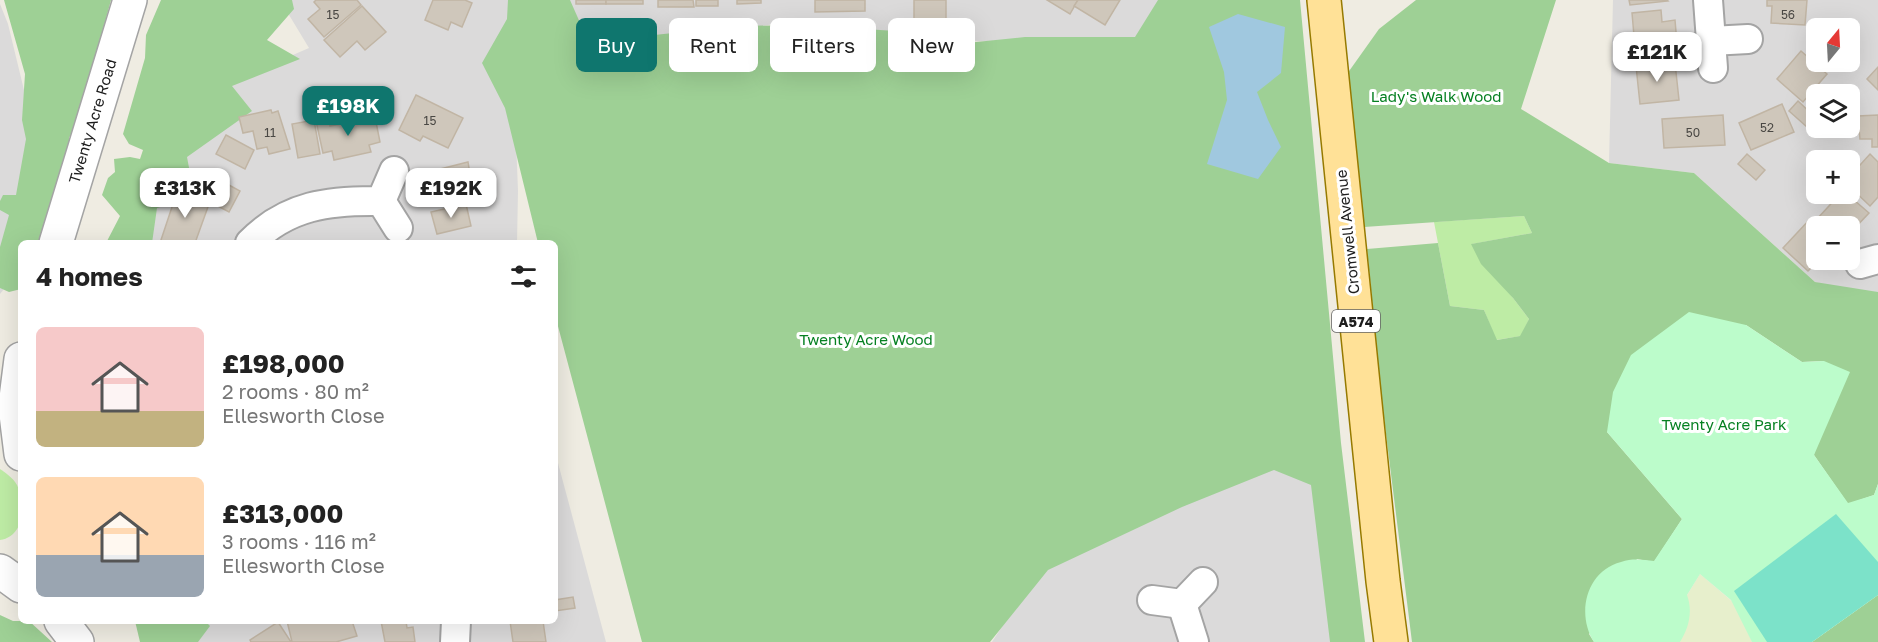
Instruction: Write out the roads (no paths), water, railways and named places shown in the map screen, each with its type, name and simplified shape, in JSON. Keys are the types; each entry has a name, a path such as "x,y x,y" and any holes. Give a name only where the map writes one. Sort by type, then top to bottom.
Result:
{"main road":[{"name":"Cromwell Avenue","path":"1324,0 1391,642"}],"street":[{"name":"Twenty Acre Road","path":"57,240 130,0"},
{"path":"1708,0 1712,55 1748,39"},
{"path":"381,201 394,171"},
{"path":"381,201 398,228"},
{"path":"253,240 274,222 306,208 332,203 381,201"},
{"path":"0,374 18,340"},
{"path":"18,382 15,406 18,430"},
{"path":"0,451 18,460"},
{"path":"0,558 18,555"},
{"path":"0,571 18,584"},
{"path":"1182,604 1203,582"},
{"path":"1152,600 1182,604"},
{"path":"1182,604 1194,642"},
{"path":"63,624 77,642"},
{"path":"78,624 86,642"},
{"path":"455,642 456,624"}],"water":[{"path":"1238,14 1285,27 1281,73 1257,92 1281,147 1258,179 1207,164 1227,100 1224,72 1209,27"}],"park label":[{"name":"Lady's Walk Wood","path":"1436,96"},
{"name":"Twenty Acre Wood","path":"866,339"},
{"name":"Twenty Acre Park","path":"1724,424"}]}
